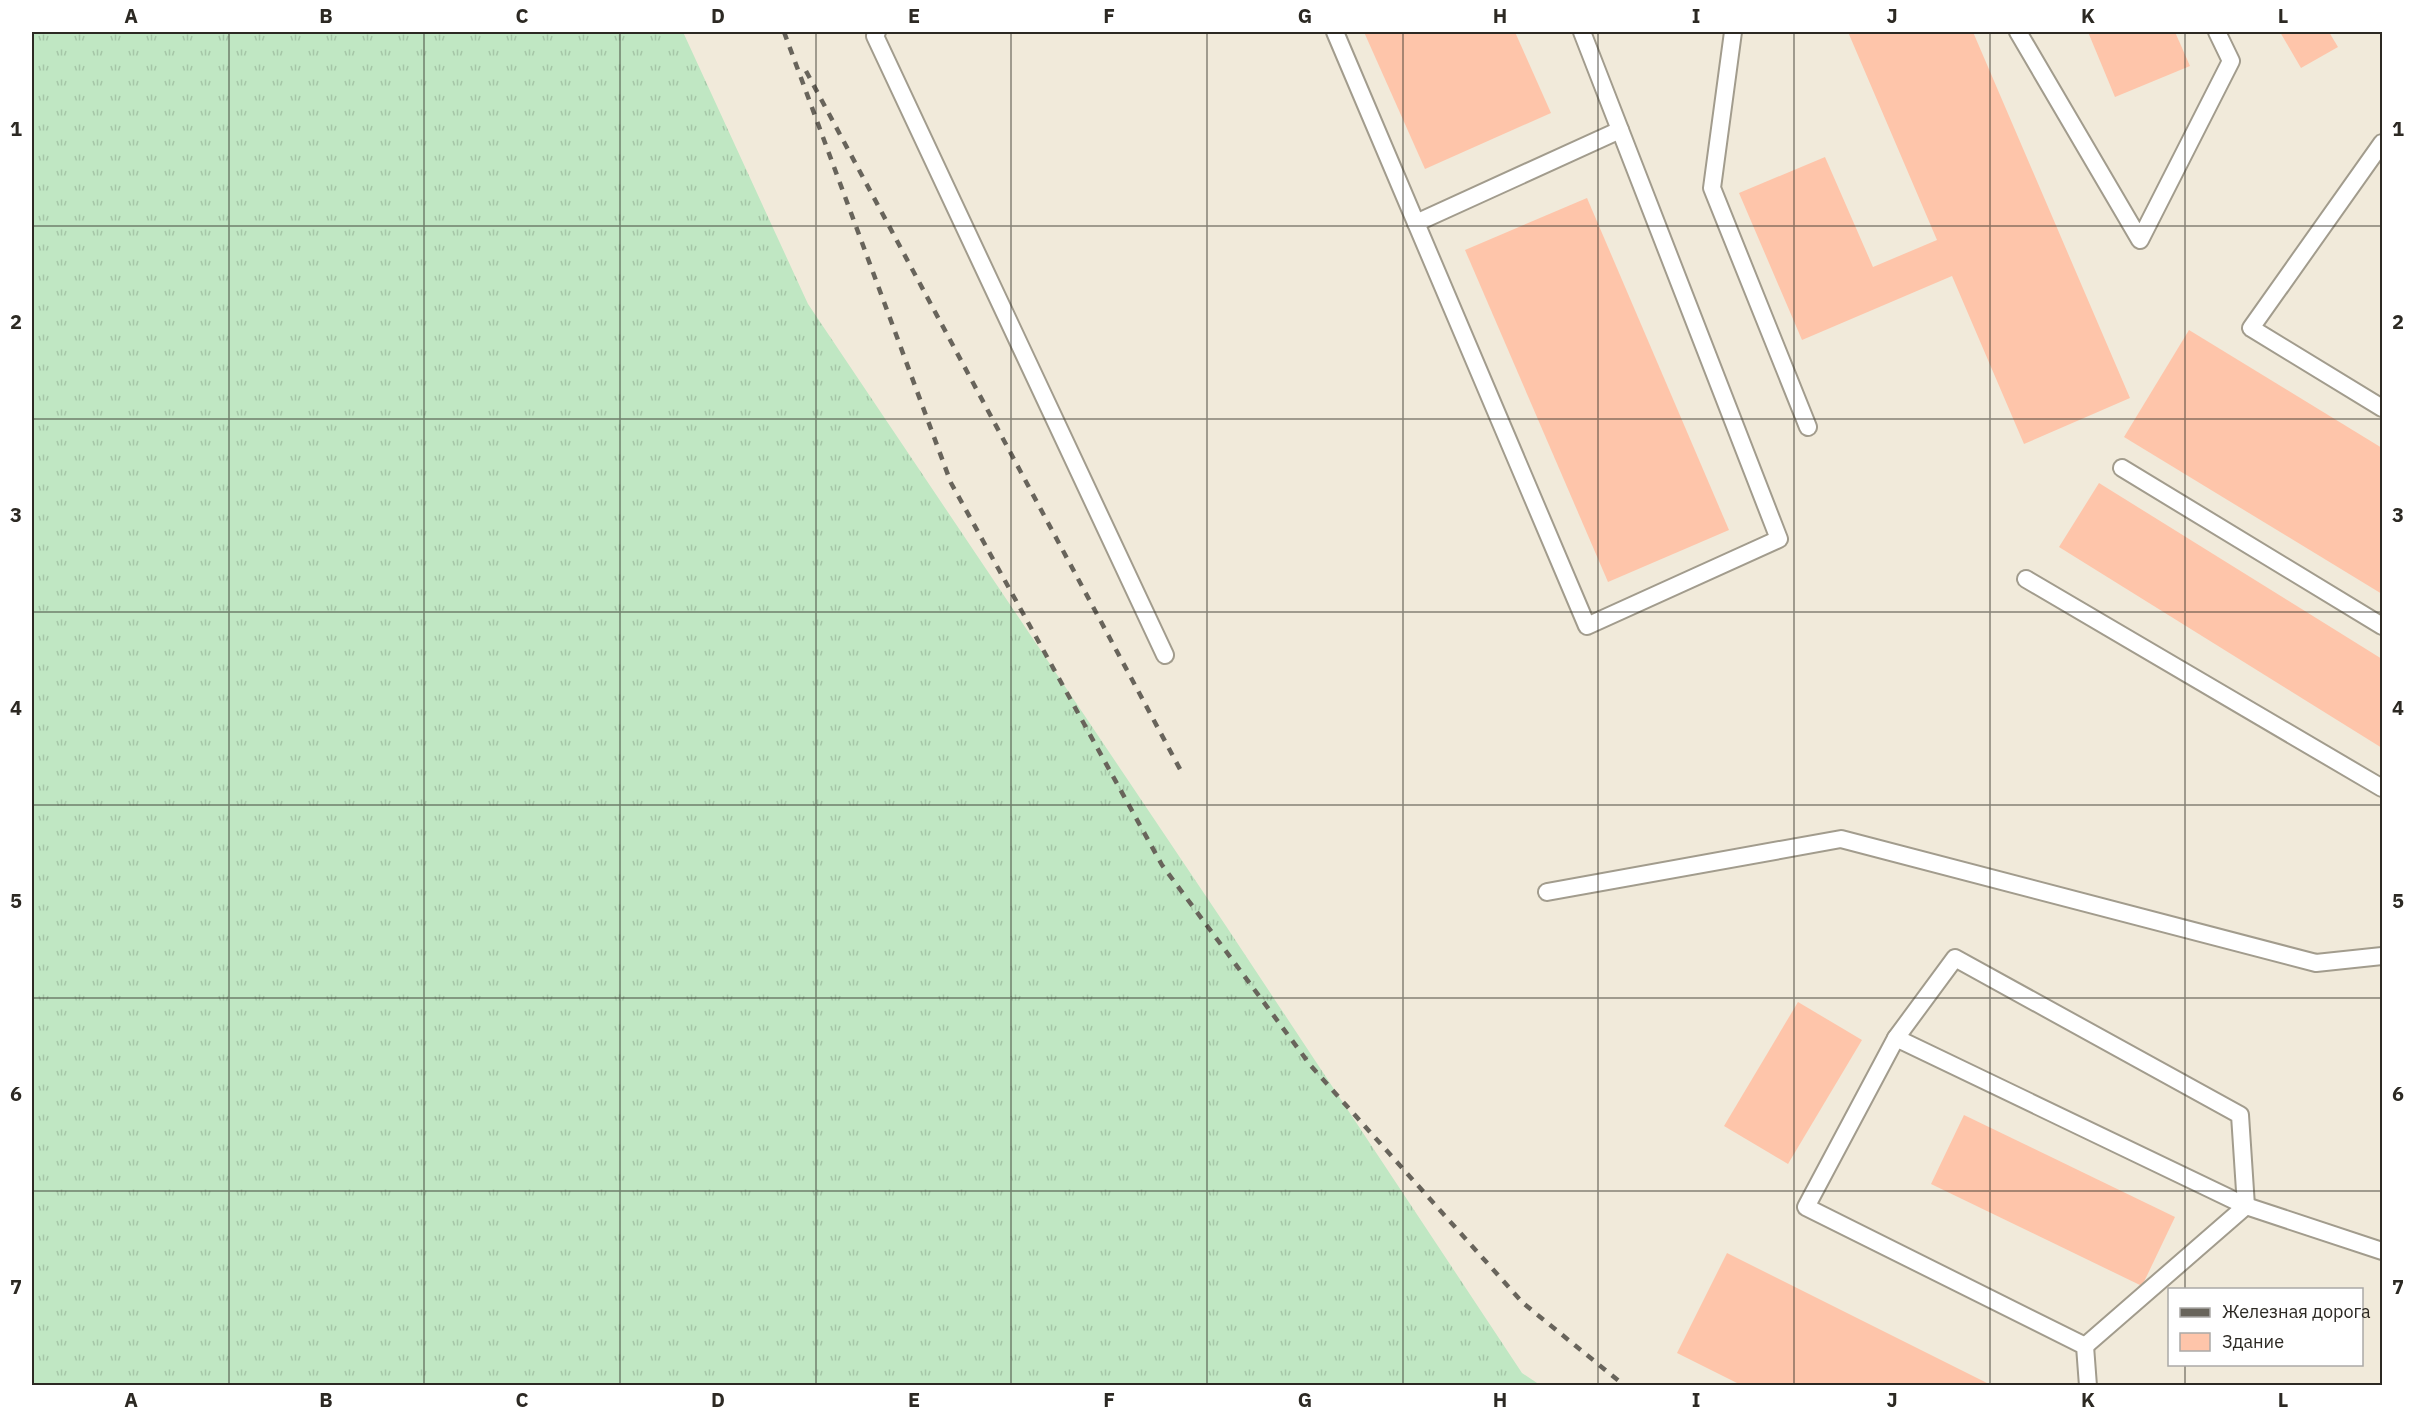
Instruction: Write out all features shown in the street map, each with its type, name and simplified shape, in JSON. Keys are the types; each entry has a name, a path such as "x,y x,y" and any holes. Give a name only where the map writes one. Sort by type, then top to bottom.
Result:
{"lane":[{"path":"877,32 875,36 1165,655"},
{"path":"1335,32 1587,626 1779,539 1582,32"},
{"path":"1733,32 1712,188 1808,427"},
{"path":"2018,32 2140,240 2231,62 2217,32"},
{"path":"1416,224 1620,130"},
{"path":"2381,403 2251,328 2382,143"},
{"path":"2122,468 2382,626"},
{"path":"2026,579 2382,788"},
{"path":"1547,892 1841,840 2316,963 2382,956"},
{"path":"2085,1346 1806,1207 1896,1038 1955,958 2240,1114 2246,1206"},
{"path":"1896,1038 2246,1206 2382,1251"},
{"path":"2085,1346 2246,1206"},
{"path":"2085,1346 2088,1386"}],"green space":[{"path":"32,32 683,32 808,304 1226,926 1522,1373 1540,1385 32,1385"}],"building":[{"path":"1364,32 1515,32 1551,113 1425,169"},
{"path":"1848,32 1973,32 2130,398 2024,444 1952,276 1802,340 1739,193 1825,157 1873,267 1937,240"},
{"path":"2088,32 2175,32 2190,66 2115,97"},
{"path":"2280,32 2329,32 2338,47 2301,68"},
{"path":"1587,198 1729,530 1608,582 1465,250"},
{"path":"2189,330 2382,448 2382,594 2124,437"},
{"path":"2099,483 2382,659 2382,748 2059,547"},
{"path":"1798,1002 1862,1040 1788,1164 1724,1126"},
{"path":"1964,1115 2175,1217 2142,1286 1931,1184"},
{"path":"1727,1253 1993,1386 1743,1386 1677,1353"}],"railway":[{"path":"784,32 951,483 1162,865 1311,1066 1523,1303 1625,1386"},
{"path":"806,71 1181,771"}]}
